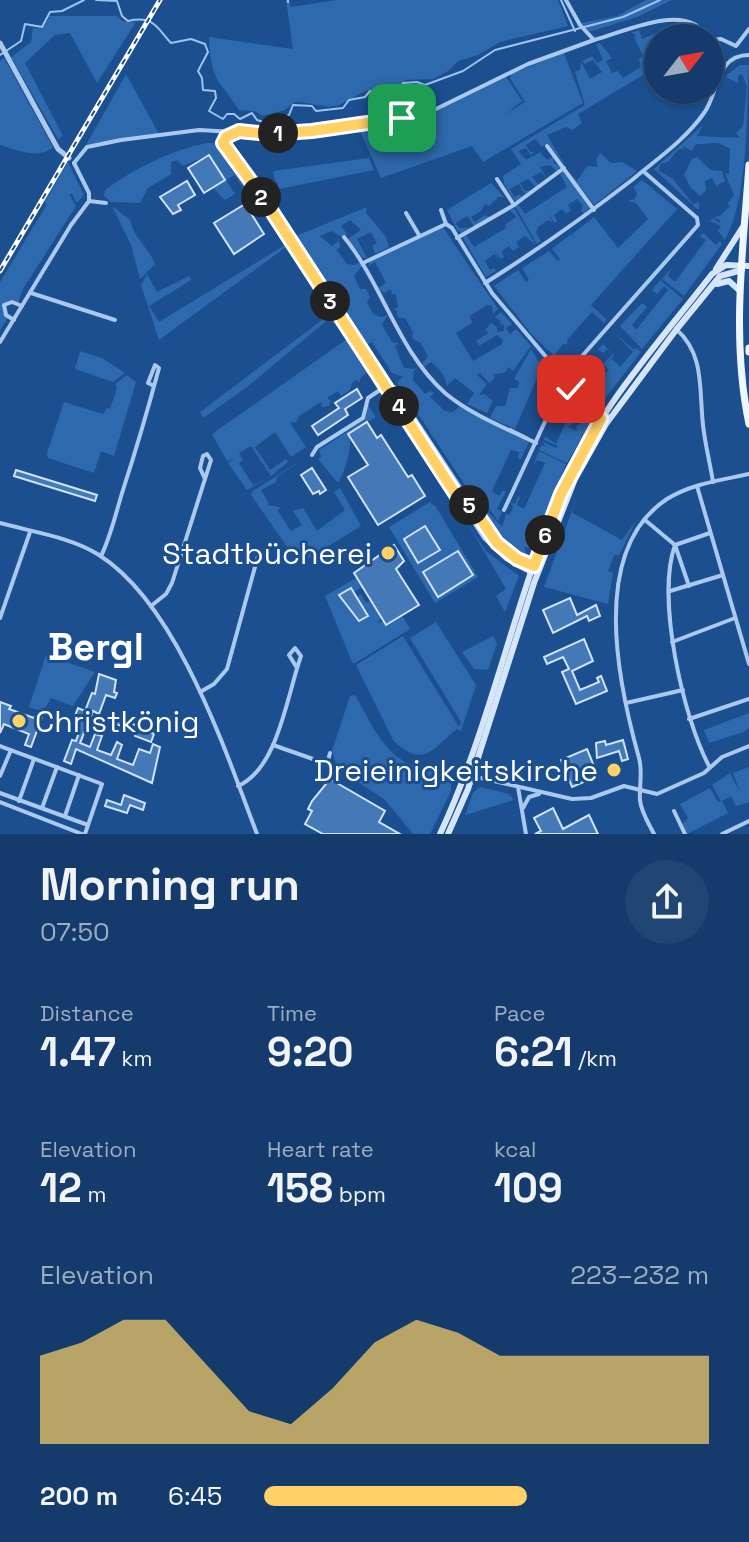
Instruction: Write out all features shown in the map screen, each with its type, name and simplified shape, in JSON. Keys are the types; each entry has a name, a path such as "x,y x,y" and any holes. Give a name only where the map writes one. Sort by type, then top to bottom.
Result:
{"main road":[{"path":"749,165 744,225 746,267 741,296 741,373 749,424"},
{"path":"448,834 561,494 606,418 674,328 744,225"},
{"path":"712,274 726,265 746,267"},
{"path":"674,328 723,275 746,267"},
{"path":"710,289 729,281 737,287 741,296"},
{"path":"440,834 468,775"}],"street":[{"path":"566,0 580,25 594,40"},
{"path":"72,160 92,146 199,130 269,134 402,118 436,109 528,64 671,15 691,19 698,24"},
{"path":"724,40 736,46 749,29"},
{"path":"0,43 58,149 72,160 90,195 0,342"},
{"path":"724,66 738,56 749,55"},
{"path":"485,283 594,210 695,125 710,104"},
{"path":"239,131 226,137 223,143 254,190 263,198 464,507 499,554 534,570"},
{"path":"547,146 594,210"},
{"path":"457,238 514,205 564,168"},
{"path":"504,510 568,372 698,225 695,216 643,171"},
{"path":"497,179 514,205"},
{"path":"89,201 106,203"},
{"path":"441,210 446,224 485,283 557,374 606,418"},
{"path":"406,213 419,235"},
{"path":"365,263 446,224"},
{"path":"344,237 365,263 393,320 431,378 459,403 536,443"},
{"path":"31,293 115,320"},
{"path":"14,320 6,315 4,305 12,302 22,306"},
{"path":"674,328 689,341 696,358 713,482"},
{"path":"547,358 568,372"},
{"path":"101,556 154,386 159,368 155,365 148,381 154,386"},
{"path":"557,374 562,370"},
{"path":"565,382 574,385 606,418"},
{"path":"312,455 317,447 363,418 368,398 386,386 394,387 497,543 534,570"},
{"path":"151,606 164,596 172,583 205,479 211,460 207,454 203,456 200,468 205,479"},
{"path":"654,834 641,808 641,767 626,703 618,646 616,591 627,550 645,520 667,499 697,486 749,474"},
{"path":"697,486 749,664"},
{"path":"464,507 471,505"},
{"path":"645,520 675,545 689,586"},
{"path":"0,523 76,544 101,556 125,575 151,606 200,692 257,834"},
{"path":"0,618 30,532"},
{"path":"675,545 711,533"},
{"path":"675,545 670,591 672,642 689,719 709,766"},
{"path":"200,692 214,684 227,669 258,556"},
{"path":"670,591 723,575"},
{"path":"672,642 735,618"},
{"path":"238,786 261,770 273,745 297,668"},
{"path":"626,703 683,690"},
{"path":"689,719 749,699"},
{"path":"273,745 327,764 330,753"},
{"path":"0,746 102,784 83,834 0,802"},
{"path":"468,775 542,793 586,799 620,787 665,792 749,746"},
{"path":"0,776 11,750"},
{"path":"19,801 34,759"},
{"path":"42,808 57,767"},
{"path":"65,816 79,775"},
{"path":"518,787 526,834"},
{"path":"0,793 88,825"},
{"path":"522,811 528,798 542,793"},
{"path":"674,811 685,834"},
{"path":"722,834 749,821"}],"shaded area":[{"path":"286,0 289,0 291,7 336,0 558,0 568,26 500,42 478,55 458,61 433,79 406,80 391,99 386,99 377,90 371,90 336,106 295,102 285,110 263,116 254,111 239,110 214,71 209,37 293,49"},
{"path":"646,0 672,0 637,17 592,31 587,31 581,23 617,16"},
{"path":"50,16 117,16 122,21 136,22 97,83 70,33 55,35 25,63 63,136 58,139 11,57 31,42 33,28 42,29"},
{"path":"639,30 644,38 644,74 578,114 582,123 572,130 566,127 547,135 566,167 548,144 542,147 535,139 526,145 530,152 535,152 530,155 526,148 518,151 526,160 540,152 547,160 553,157 554,163 560,167 557,171 550,165 540,167 547,179 541,172 532,177 539,185 536,187 528,179 520,183 525,191 531,190 525,194 519,184 510,189 514,197 520,194 522,197 515,201 504,184 503,176 521,164 511,149 585,105 575,72 580,70 581,62 590,79 602,72 593,60 585,64 582,61 592,56 597,63 603,60 596,44 600,43 612,58 606,61 612,73 618,71 623,78 641,67 639,59 643,56 634,37 636,35 631,33"},
{"path":"564,53 583,103 483,162 472,146 381,178 359,129 439,110 506,77 522,101 504,115 525,102 510,78 511,74"},
{"path":"4,58 53,147 47,151 28,153 0,145 0,61"},
{"path":"740,65 749,65 742,178 733,222 725,240 718,231 721,226 710,221 713,218 719,223 721,221 714,217 720,216 730,206 727,204 734,195 725,173 729,174 730,149 717,143 696,144 692,151 683,146 684,149 679,149 668,162 660,164 659,171 673,179 693,204 699,202 699,209 697,209 654,169 703,125 697,136 740,138 736,133 743,126 747,87 742,74 738,76 738,83 726,77"},
{"path":"126,74 159,134 86,145"},
{"path":"221,143 249,185 243,188 235,175 226,180 235,194 225,200 212,187 225,180 209,155 183,166 177,160 171,162 171,174 148,188 140,203 111,202 104,196 105,190 141,167 180,150"},
{"path":"600,153 611,163 622,162 637,171 594,205 567,170 577,181 587,166 598,167 596,160"},
{"path":"697,157 711,170 722,171 725,181 716,186 712,178 705,181 706,190 700,196 684,175 692,159"},
{"path":"369,158 374,170 279,189 273,171"},
{"path":"68,162 84,195 77,203 69,194 76,206 23,289 18,303 5,304 8,318 0,330 0,282 46,206 45,201"},
{"path":"563,172 590,207 584,213 577,199 568,205 571,210 566,214 562,209 554,215 555,223 548,213 553,223 548,220 538,227 536,233 541,241 537,244 515,206 518,204 525,214 567,187 560,174"},
{"path":"642,180 677,209 591,305 607,320 604,323 592,312 567,340 567,345 563,344 555,354 562,363 532,335 494,286 518,270 526,282 529,280 522,268 549,251 558,261 560,259 552,249 571,234 574,238 572,234 594,217 618,248 648,219 636,203 628,201 635,199 637,193 633,187"},
{"path":"491,183 504,197 498,197 489,206 485,204 481,211 471,217 475,222 485,215 490,217 474,226 467,216 456,223 459,228 470,228 461,233 447,210"},
{"path":"112,206 130,220 134,232 155,264 140,279 131,245"},
{"path":"367,207 366,213 386,237 389,247 375,254 372,246 377,243 371,232 357,239 367,258 363,258 348,239 361,230 350,220 341,226 347,234 343,238 332,231 320,236 332,246 339,241 340,248 336,249 347,264 360,262 362,266 354,276 360,289 366,289 370,297 367,302 373,314 380,317 388,315 382,325 392,342 399,343 395,346 404,368 419,366 414,371 413,380 425,394 430,391 434,393 430,397 445,411 453,412 460,406 529,442 521,459 518,459 519,452 511,450 492,491 499,496 503,490 506,492 497,509 502,512 498,521 482,498 480,508 397,382 403,377 392,373 372,342 363,347 320,283 321,278 302,247 291,238"},
{"path":"514,208 536,245 525,236 516,242 519,247 513,251 509,246 501,252 504,257 501,259 494,250 500,260 494,254 485,261 490,270 494,268 496,271 486,277 463,238 466,235 474,247 506,228 505,225 516,217 510,210"},
{"path":"442,226 498,309 493,314 492,306 487,305 470,316 472,323 456,333 473,361 502,344 503,340 497,335 479,346 476,341 489,333 485,330 491,323 497,327 497,332 504,331 504,325 495,317 501,312 512,324 506,328 510,334 516,329 531,346 513,371 509,367 504,373 494,374 494,379 489,383 480,373 477,375 487,384 479,395 484,394 493,401 487,413 467,404 474,393 455,378 447,386 442,373 431,362 424,367 422,364 428,356 420,342 412,339 413,332 405,318 399,318 396,313 395,293 392,295 391,289 384,293 378,288 386,283 375,262 368,266 371,260"},
{"path":"703,233 716,245 720,241 722,244 684,296 662,279 672,267 668,276 675,282 706,240 700,236"},
{"path":"285,245 159,340 141,285 147,274 157,292 189,276 191,280 149,306 159,322"},
{"path":"660,280 683,299 642,349 620,326 642,303 647,307 632,325 636,330 668,290 664,286 657,294 652,290"},
{"path":"330,314 331,317 247,387 203,418 200,412"},
{"path":"614,332 634,350 636,348 641,352 600,405 585,388 601,371 609,371 605,365 584,387 576,379 579,377 573,376 579,370 586,382 613,354 606,365 612,359 620,367 633,352"},
{"path":"347,339 369,372 361,377 359,383 357,380 352,383 350,390 341,396 338,391 327,398 331,401 329,406 322,407 321,402 299,416 296,422 290,423 306,447 291,457 275,432 255,447 270,470 286,459 288,462 271,476 251,446 239,453 243,460 239,463 253,485 266,479 247,490 228,463 234,459 227,461 212,434"},
{"path":"603,344 613,354 607,349 603,353 598,350"},
{"path":"531,349 541,366 544,364 550,372 553,370 556,384 550,381 555,390 538,376 515,429 490,418 496,406 505,406 510,388 518,388 519,382 514,379"},
{"path":"80,351 102,358 125,373 113,382 75,369"},
{"path":"127,375 136,382 114,456 101,451 94,473 48,458 64,402 103,414 107,408 110,409 117,388 115,384"},
{"path":"566,387 573,399 591,413 592,420 567,463 539,450 542,445 545,447 543,442 556,448 558,446 544,440 545,436 556,444 572,409 565,406 562,412 558,410 562,402 577,409 576,417 571,421 573,423 568,427 577,431 576,426 582,422 579,419 582,420 586,413 573,400 564,401 559,395 560,389"},
{"path":"368,405 376,417 349,433 348,459 338,483 318,459 321,457 319,450 365,420"},
{"path":"539,451 566,464 531,548 524,547 527,555 524,559 498,534 482,510 486,510 502,527 506,514 509,515 513,508 511,502 515,504 518,496 517,505 524,509 545,463 537,460 533,466"},
{"path":"305,458 261,490 267,505 280,507 278,511 291,531 302,525 293,511 303,508 317,531 345,510 334,492 340,488 361,526 299,564 251,495 253,491"},
{"path":"430,502 478,577 435,603 389,527","holes":["425,526 439,550 419,563 404,539","458,551 473,575 438,596 424,572"]},
{"path":"571,512 622,540 637,519 619,555 614,555 608,571 613,573 608,604 544,587"},
{"path":"464,517 486,551 519,576 505,612 496,596 506,589"},
{"path":"356,578 362,587 354,592 351,588 339,595 359,621 368,615 357,597 361,594 366,603 370,601 381,618 378,623 383,621 386,625 402,615 410,629 355,663 325,596"},
{"path":"436,622 476,685 461,731 457,729 427,753 412,754 393,740 356,665 403,636 459,727 461,722 410,638"},
{"path":"493,636 497,644 488,670 474,669 462,652"},
{"path":"46,655 95,672 73,706 51,698 43,712 29,707"},
{"path":"355,695 377,734 391,751 409,764 451,780 451,791 430,834 413,834 385,800 337,768 332,751 350,696"},
{"path":"749,713 749,728 744,732 709,743 704,730"},
{"path":"749,767 749,802 736,806 731,796 722,801 728,813 687,834 682,824 688,818 680,804 710,788 718,802 721,801 712,785 730,773 740,792 733,773"},
{"path":"480,787 509,794 514,800 465,815 473,793"}],"building":[{"path":"209,155 225,180 204,193 188,168"},
{"path":"187,181 195,195 178,205 181,210 173,214 160,197"},
{"path":"245,204 264,234 234,254 214,223"},
{"path":"357,389 362,398 345,409 348,415 318,435 312,426 339,408 335,403"},
{"path":"367,422 377,438 381,435 408,477 412,475 425,496 378,525 348,477 368,465 348,434"},
{"path":"312,468 326,490 320,494 319,491 313,494 301,475"},
{"path":"16,470 97,495 95,501 14,476"},
{"path":"425,526 440,550 418,563 404,539"},
{"path":"394,545 404,561 396,569 419,605 386,625 354,573"},
{"path":"458,551 473,575 438,597 423,572"},
{"path":"351,588 368,616 359,621 339,595"},
{"path":"570,598 577,615 596,605 600,616 589,621 587,616 553,633 543,610"},
{"path":"584,639 593,661 572,671 580,690 599,682 597,678 601,676 607,691 576,704 562,672 569,669 563,657 547,664 544,657"},
{"path":"99,674 116,680 114,692 117,693 115,698 106,695 99,714 93,711 80,743 90,747 95,734 102,736 97,750 111,755 117,742 122,745 117,759 133,765 139,749 150,753 153,744 160,747 152,783 76,749 71,764 64,761 72,740 76,741 79,732 70,729 78,708 85,711 92,693 95,694"},
{"path":"0,702 11,706 9,709 34,718 36,715 42,717 31,747 25,745 29,734 4,724 0,733"},
{"path":"112,714 154,734 151,742 109,721"},
{"path":"623,740 628,759 622,761 619,751 597,758 596,743 605,741 606,745"},
{"path":"587,749 598,776 572,787 561,760"},
{"path":"330,779 385,811 379,822 400,834 323,834 305,824 312,811 308,809 312,801"},
{"path":"124,795 145,803 143,810 130,805 127,813 105,806 107,800 121,805"},
{"path":"553,808 563,829 589,815 598,834 535,834 541,831 534,818"}],"waterway":[{"path":"0,55 21,41 25,24 42,27 50,12 62,11 84,0"},
{"path":"96,0 117,1 122,16 128,21 149,21 171,43 191,39 205,44 208,52 198,71 203,90 215,91 216,98 209,111 223,119 227,114 234,114 240,119 252,113 257,120 270,124 289,115 293,105 312,106 316,111 343,108 349,100 365,97 370,91 379,94 385,102 394,100 403,83 425,85 463,71 495,50 623,17 660,0"},
{"path":"561,0 575,31"}],"railway":[{"path":"0,271 160,0"}],"place":[{"name":"Stadtbücherei","path":"388,553"},
{"name":"Christkönig","path":"19,721"},
{"name":"Dreieinigkeitskirche","path":"614,770"}],"district":[{"name":"Bergl","path":"96,647"}],"route":[{"path":"402,118 357,127 312,131 269,134 239,131 226,137 223,143 254,190 263,198 464,507 471,505 505,551 534,566 561,494 601,419 571,389"}]}
